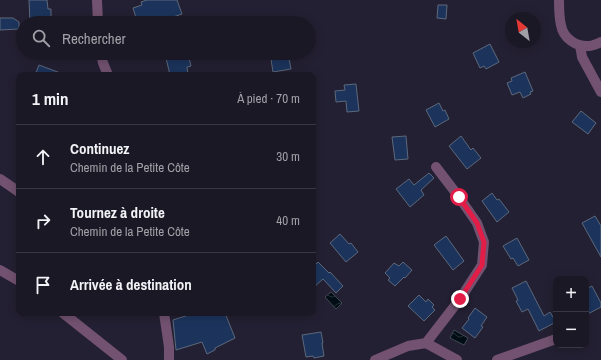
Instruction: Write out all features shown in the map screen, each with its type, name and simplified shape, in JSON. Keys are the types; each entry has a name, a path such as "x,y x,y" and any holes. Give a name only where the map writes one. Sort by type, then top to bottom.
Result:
{"street":[{"path":"97,0 98,16"},
{"path":"559,0 561,27 565,36 571,42 580,45 589,46 601,42"},
{"path":"580,45 582,57 601,92"},
{"path":"103,60 107,72"},
{"path":"426,343 460,299 482,265 484,242 477,223 436,167"},
{"path":"0,179 16,190"},
{"path":"0,270 16,279"},
{"path":"67,316 122,360"},
{"path":"164,316 169,347 169,360"},
{"path":"497,360 553,340"},
{"path":"375,360 408,346 426,343 457,360"}],"water":[{"path":"331,292 342,303 336,309 325,297"},
{"path":"454,330 468,338 464,345 450,338"}],"building":[{"path":"29,0 47,0 48,9 51,9 51,16 30,16"},
{"path":"147,0 177,0 182,14 176,16 135,16 133,8 142,5 141,2"},
{"path":"438,5 447,5 446,19 437,18"},
{"path":"0,18 13,18 16,20 16,29 0,30"},
{"path":"490,44 499,62 486,69 484,66 480,68 473,53"},
{"path":"166,60 190,60 191,66 187,67 188,72 169,72"},
{"path":"271,60 289,60 291,69 273,72"},
{"path":"39,65 58,72 36,72"},
{"path":"525,72 533,91 530,92 531,94 523,98 520,92 512,95 507,83 512,81 511,78"},
{"path":"356,84 359,111 347,112 346,101 336,102 335,91 345,90 344,85"},
{"path":"439,103 443,111 445,110 449,119 435,127 426,110"},
{"path":"581,111 596,123 588,134 572,122"},
{"path":"406,136 408,159 395,160 392,137"},
{"path":"461,136 471,150 473,148 481,158 467,169 449,146"},
{"path":"429,173 434,178 421,190 424,195 410,207 396,189 409,179 414,185"},
{"path":"492,193 497,200 499,199 509,212 497,222 482,201"},
{"path":"595,216 601,226 601,257 582,223"},
{"path":"340,234 349,244 351,243 358,252 346,262 330,243"},
{"path":"446,236 464,261 453,270 434,245"},
{"path":"517,238 529,260 518,266 513,258 511,259 503,246"},
{"path":"318,262 343,286 336,293 323,279 316,285 316,264"},
{"path":"403,262 412,270 395,286 388,280 390,278 385,273 394,263 399,266"},
{"path":"526,281 544,316 550,312 553,317 553,324 539,331 528,309 522,312 516,301 518,300 512,288"},
{"path":"592,286 601,303 601,307 589,313 589,312 589,288"},
{"path":"419,295 426,302 428,299 434,305 432,307 435,310 424,321 408,306"},
{"path":"475,308 487,317 481,326 483,327 475,338 462,328"},
{"path":"186,316 226,316 235,338 215,348 215,350 207,354 202,342 176,350 173,320"},
{"path":"321,332 324,356 314,358 313,356 306,357 302,335"}],"route":[{"path":"459,197 477,223 484,242 482,265 460,299"}]}
